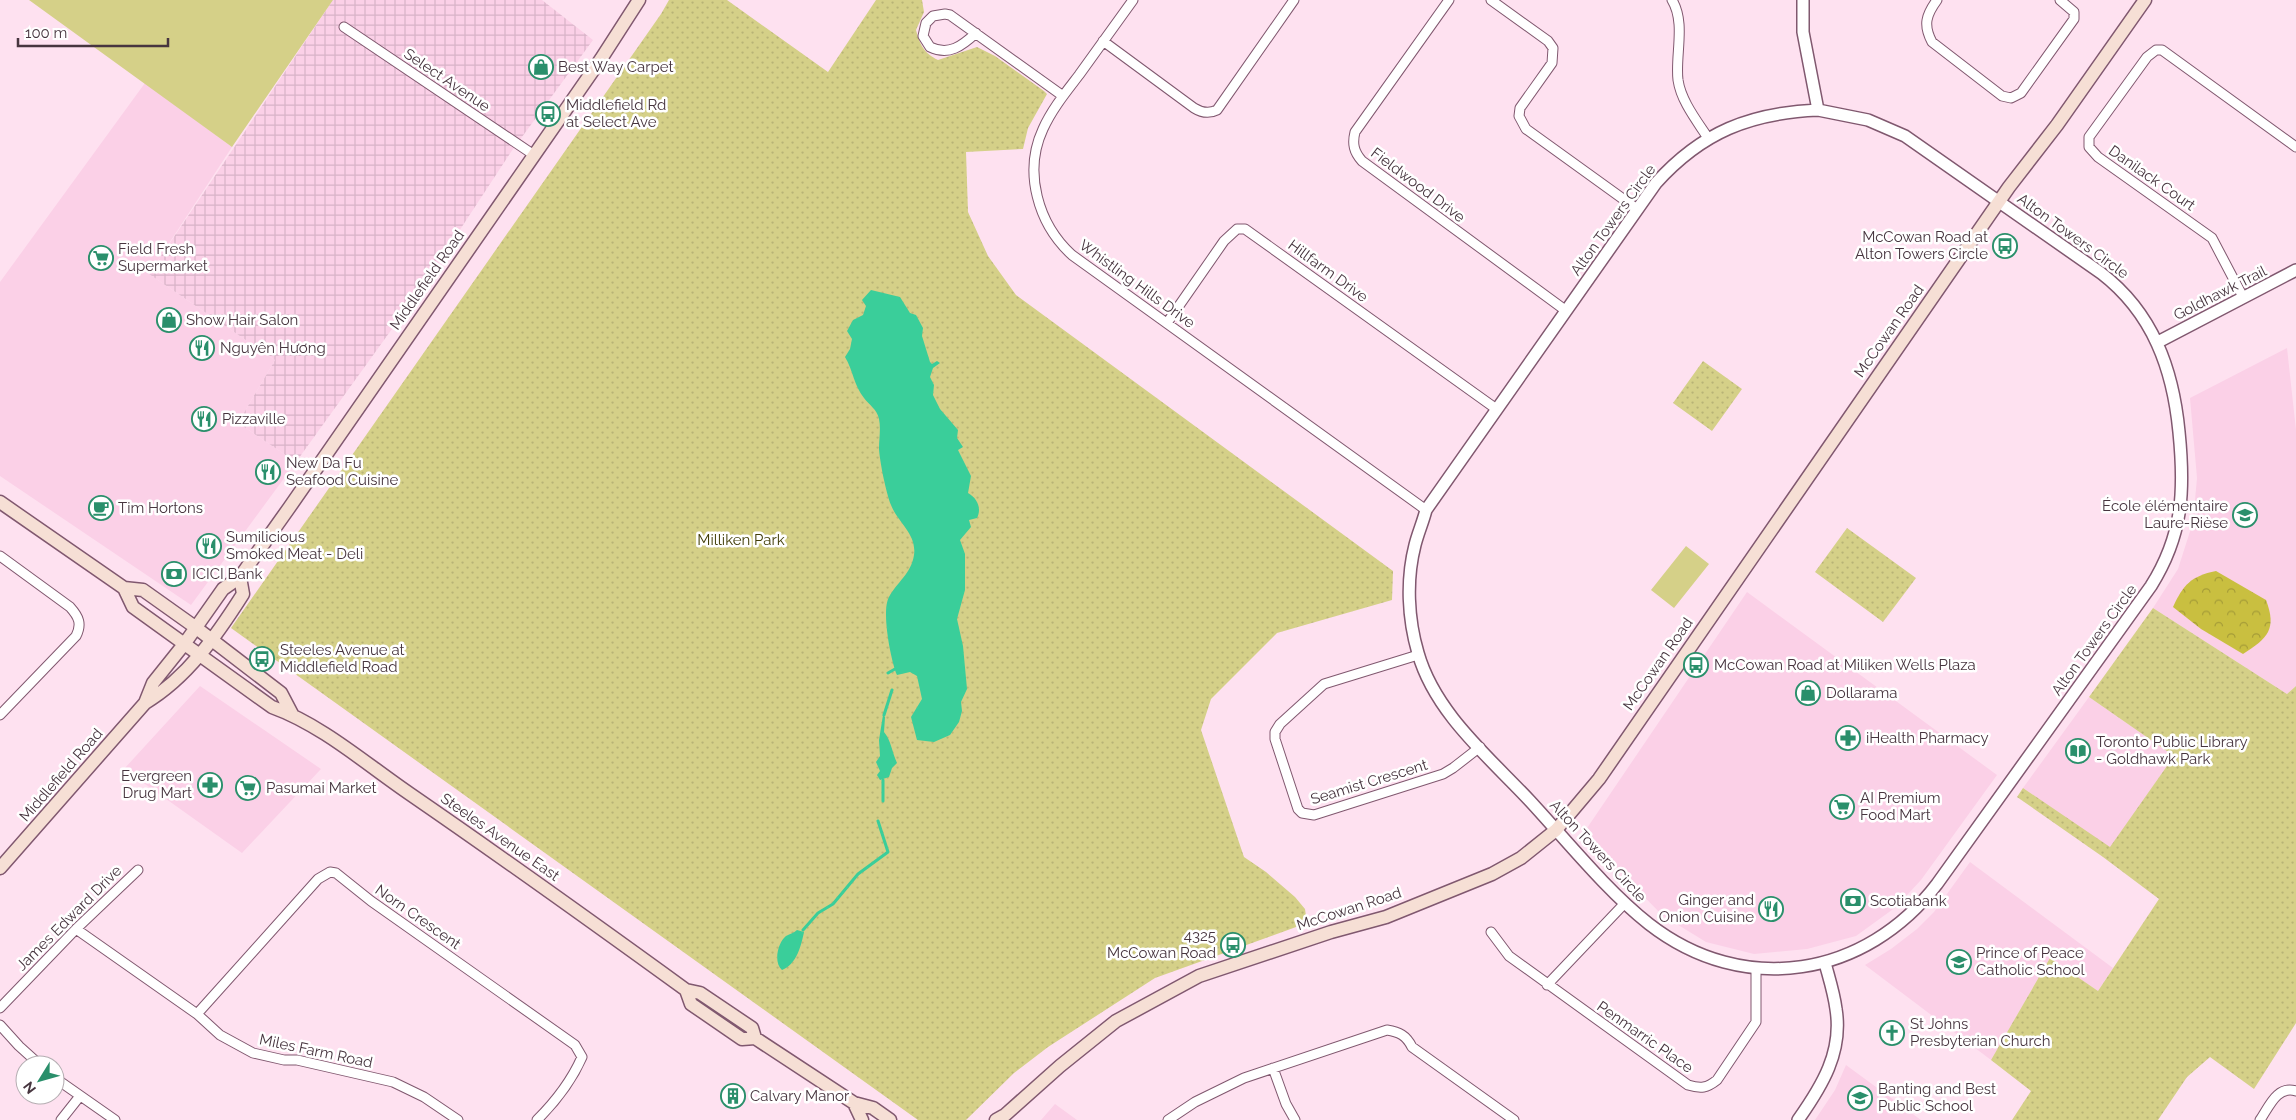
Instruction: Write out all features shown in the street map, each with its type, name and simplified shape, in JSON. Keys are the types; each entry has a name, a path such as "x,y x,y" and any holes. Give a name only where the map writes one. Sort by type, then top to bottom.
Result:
{"main road":[{"name":"Middlefield Road","path":"0,868 145,703 153,683 185,643 195,626 223,589 240,577 534,155 639,0"},
{"name":"McCowan Road","path":"1002,1118 1060,1066 1116,1021 1199,976 1331,932 1386,917 1492,874 1521,858 1556,830 1599,779 1999,201 2057,125 2145,0"},
{"name":"Steeles Avenue East","path":"0,502 124,588 134,607 272,707 292,714 531,877 686,990 700,993 752,1028 755,1038 854,1103 873,1108 890,1120"},
{"name":"Middlefield Road","path":"145,703 165,692 212,640 243,594 240,577"},
{"name":"Steeles Avenue East","path":"124,588 143,590 195,626 281,693 292,714"},
{"path":"854,1103 862,1120"}],"street":[{"name":"Whistling Hills Drive","path":"1133,0 1063,96 1042,130 1035,158 1035,187 1045,220 1056,239 1072,255 1426,510"},
{"path":"1103,41 1200,111 1211,113 1217,110 1294,0"},
{"name":"Fieldwood Drive","path":"1449,0 1355,132 1353,142 1355,151 1362,161 1566,310"},
{"path":"1491,0 1548,41 1553,48 1552,63 1520,108 1519,116 1526,129 1637,209"},
{"path":"1672,0 1679,18 1679,86 1685,100 1708,138"},
{"path":"1803,0 1803,32 1818,110"},
{"path":"1937,0 1928,12 1926,19 1926,28 1932,42 2002,96 2011,98 2021,93 2072,22 2074,12 2060,0"},
{"path":"976,33 964,45 946,51 930,47 923,36 924,28 929,19 945,14 976,33 1063,96"},
{"name":"Select Avenue","path":"344,27 534,155"},
{"name":"Danilack Court","path":"2243,298 2212,238 2098,157 2090,147 2089,137 2146,57 2156,50 2162,50 2296,147"},
{"name":"Alton Towers Circle","path":"1818,110 1858,118 1900,133 2117,286 2139,310 2158,342 2169,372 2176,404 2183,475 2178,526 2161,569 2138,605 1928,895 1911,914 1878,940 1861,950 1826,963 1756,968 1716,960 1676,942 1650,925 1625,903 1480,747 1438,697 1418,655 1412,629 1409,586 1414,547 1426,510 1637,209 1673,164 1708,138 1741,123 1766,116 1818,110"},
{"name":"Hillfarm Drive","path":"1168,323 1224,241 1236,229 1245,229 1496,408"},
{"name":"Goldhawk Trail","path":"2158,342 2296,270"},
{"path":"0,556 70,607 78,615 80,628 70,643 0,716"},
{"name":"Seamist Crescent","path":"1418,655 1324,684 1277,727 1275,739 1298,809 1302,813 1314,815 1443,774 1480,747"},
{"name":"James Edward Drive","path":"0,1008 76,929 138,870"},
{"name":"Norn Crescent","path":"197,1014 318,879 330,872 336,873 371,901 565,1036 575,1045 582,1057 575,1073 557,1099 537,1120"},
{"path":"1547,984 1625,903"},
{"name":"Miles Farm Road","path":"76,929 197,1014 220,1035 253,1053 284,1060 297,1060 393,1082 424,1097 458,1120"},
{"name":"Penmarric Place","path":"1491,932 1509,956 1547,984 1688,1085 1704,1088 1717,1080 1756,1022 1756,968"},
{"path":"1798,1120 1826,1077 1833,1061 1837,1044 1837,1010 1826,963"},
{"path":"0,1025 29,1055"},
{"path":"1168,1120 1219,1089 1273,1068 1379,1032 1395,1031 1408,1039 1412,1047 1427,1059 1514,1120"},
{"path":"1273,1068 1286,1104 1295,1120"},
{"path":"65,1085 115,1120"},
{"path":"2260,1120 2279,1093 2288,1089 2296,1091"},
{"path":"61,1120 80,1096"}],"shaded area":[{"path":"333,0 542,0 593,40 511,152 423,286 296,462 238,423 275,360 149,274"},
{"path":"145,83 232,147 149,274 275,360 238,423 296,462 191,605 0,476 0,282"},
{"path":"871,290 900,297 910,313 916,315 923,328 922,336 930,362 932,364 937,361 940,363 933,368 930,377 934,385 933,395 940,409 958,430 957,438 963,447 958,450 971,476 968,493 976,500 979,507 977,518 969,520 971,527 960,540 965,554 965,590 957,619 963,646 967,689 961,702 962,711 959,722 950,735 934,742 917,740 911,717 922,699 917,676 910,672 897,675 892,659 886,624 889,597 907,573 912,562 914,555 913,541 894,511 887,493 879,449 880,426 878,416 861,393 845,357 850,349 852,339 847,331 853,320 863,315 866,306 862,300"},
{"name":"École élémentaire Laure-Rièse","path":"2287,348 2296,430 2296,686 2287,694 2153,608 2178,569 2193,522 2197,478 2190,398"},
{"path":"1747,592 1997,775 1921,880 1896,907 1856,936 1807,949 1754,954 1706,942 1662,915 1583,834"},
{"path":"200,686 321,769 242,853 124,769"},
{"path":"2089,697 2174,756 2110,848 2023,788"},
{"path":"883,715 885,717 884,732 890,742 897,763 892,768 889,777 880,780 877,775 880,771 876,762 880,756 879,740"},
{"name":"Prince of Peace Catholic School","path":"1970,862 2113,968 2098,991 2050,958 1991,1060 1865,965 1891,949 1917,929 1934,912"},
{"path":"797,930 804,932 800,949 791,964 782,970 777,957 779,947 786,936"},
{"name":"Banting and Best Public School","path":"1846,1065 1921,1120 1815,1120 1835,1090"},
{"path":"1055,1104 1077,1120 1041,1120"}],"green space":[{"path":"29,0 333,0 232,147"},
{"name":"Milliken Park","path":"669,0 727,0 828,72 876,0 922,0 924,12 916,30 921,44 929,54 938,60 977,47 995,56 1044,91 1047,94 1028,128 1023,149 966,152 968,212 988,256 1016,295 1393,571 1392,600 1277,633 1211,699 1201,730 1244,857 1266,872 1295,897 1305,909 1307,923 1155,978 1048,1047 1014,1073 966,1120 918,1120 231,628"},
{"path":"1703,361 1742,389 1712,431 1673,403"},
{"path":"1847,528 1916,578 1883,622 1815,572"},
{"path":"1686,546 1709,564 1674,608 1651,590"},
{"path":"2216,571 2266,600 2271,618 2268,632 2259,643 2243,654 2201,629 2173,607 2184,587 2200,576"},
{"path":"2153,608 2287,694 2296,686 2296,1023 2254,1089 2210,1057 2187,1077 2158,1120 2012,1120 2031,1091 1991,1060 2050,958 2098,991 2159,899 2017,797 2023,788 2110,847 2174,756 2089,697"}],"waterway":[{"path":"888,673 895,669"},
{"path":"884,715 892,690"},
{"path":"883,780 883,801"},
{"path":"803,930 818,913 833,904 858,874 888,852 878,821"}],"place":[{"name":"Best Way Carpet","path":"541,67"},
{"name":"Middlefield Rd at Select Ave","path":"548,114"},
{"name":"McCowan Road at Alton Towers Circle","path":"2005,246"},
{"name":"Field Fresh Supermarket","path":"101,258"},
{"name":"Show Hair Salon","path":"169,320"},
{"name":"Nguyên Hương","path":"202,348"},
{"name":"Pizzaville","path":"204,419"},
{"name":"New Da Fu Seafood Cuisine","path":"268,472"},
{"name":"Tim Hortons","path":"101,508"},
{"name":"École élémentaire Laure-Rièse","path":"2245,515"},
{"name":"Sumilicious Smoked Meat - Deli","path":"209,546"},
{"name":"ICICI Bank","path":"174,574"},
{"name":"Steeles Avenue at Middlefield Road","path":"262,659"},
{"name":"McCowan Road at Miliken Wells Plaza","path":"1696,665"},
{"name":"Dollarama","path":"1808,693"},
{"name":"iHealth Pharmacy","path":"1848,738"},
{"name":"Toronto Public Library - Goldhawk Park","path":"2078,751"},
{"name":"Evergreen Drug Mart","path":"210,785"},
{"name":"Pasumai Market","path":"248,788"},
{"name":"AI Premium Food Mart","path":"1842,807"},
{"name":"Scotiabank","path":"1853,901"},
{"name":"Ginger and Onion Cuisine","path":"1771,909"},
{"name":"4325 McCowan Road","path":"1233,945"},
{"name":"Prince of Peace Catholic School","path":"1959,962"},
{"name":"St Johns Presbyterian Church","path":"1892,1033"},
{"name":"Calvary Manor","path":"733,1096"},
{"name":"Banting and Best Public School","path":"1860,1098"}]}
